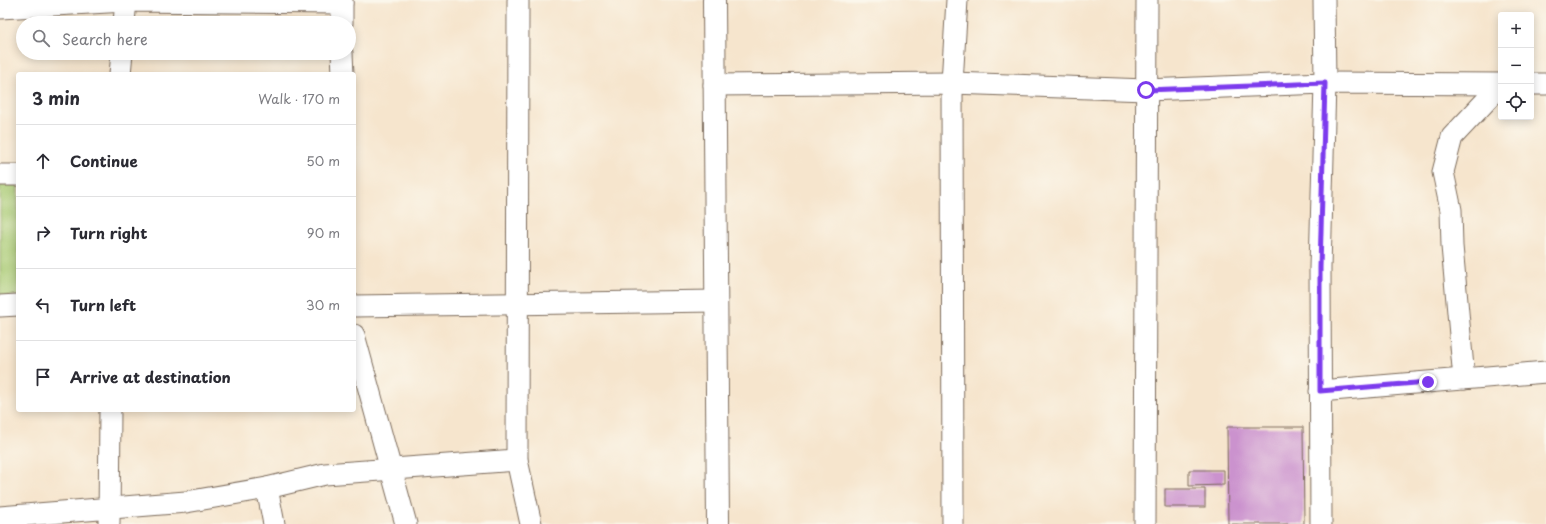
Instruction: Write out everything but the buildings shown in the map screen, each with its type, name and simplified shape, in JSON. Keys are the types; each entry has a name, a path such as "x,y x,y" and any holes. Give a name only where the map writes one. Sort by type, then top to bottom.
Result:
{"street":[{"path":"518,0 517,460 531,524"},
{"path":"714,0 718,524"},
{"path":"953,524 952,83 957,0"},
{"path":"1144,524 1147,0"},
{"path":"1321,524 1320,268 1325,83 1324,0"},
{"path":"125,16 126,1"},
{"path":"0,8 126,1 342,9"},
{"path":"120,72 121,60"},
{"path":"342,60 343,72"},
{"path":"714,85 952,83 1146,90 1325,83 1498,84"},
{"path":"1534,84 1546,84"},
{"path":"1464,379 1452,246 1451,210 1443,172 1452,137 1498,87"},
{"path":"0,175 16,175"},
{"path":"356,306 716,301"},
{"path":"0,306 16,305"},
{"path":"356,343 406,524"},
{"path":"1320,391 1546,372"},
{"path":"110,412 110,516"},
{"path":"0,517 110,516 267,488 325,474 517,460"},
{"path":"267,488 274,524"}],"green space":[{"path":"0,185 16,185 16,296 0,296"}],"route":[{"path":"1146,90 1325,83 1320,268 1320,391 1428,382"}]}
